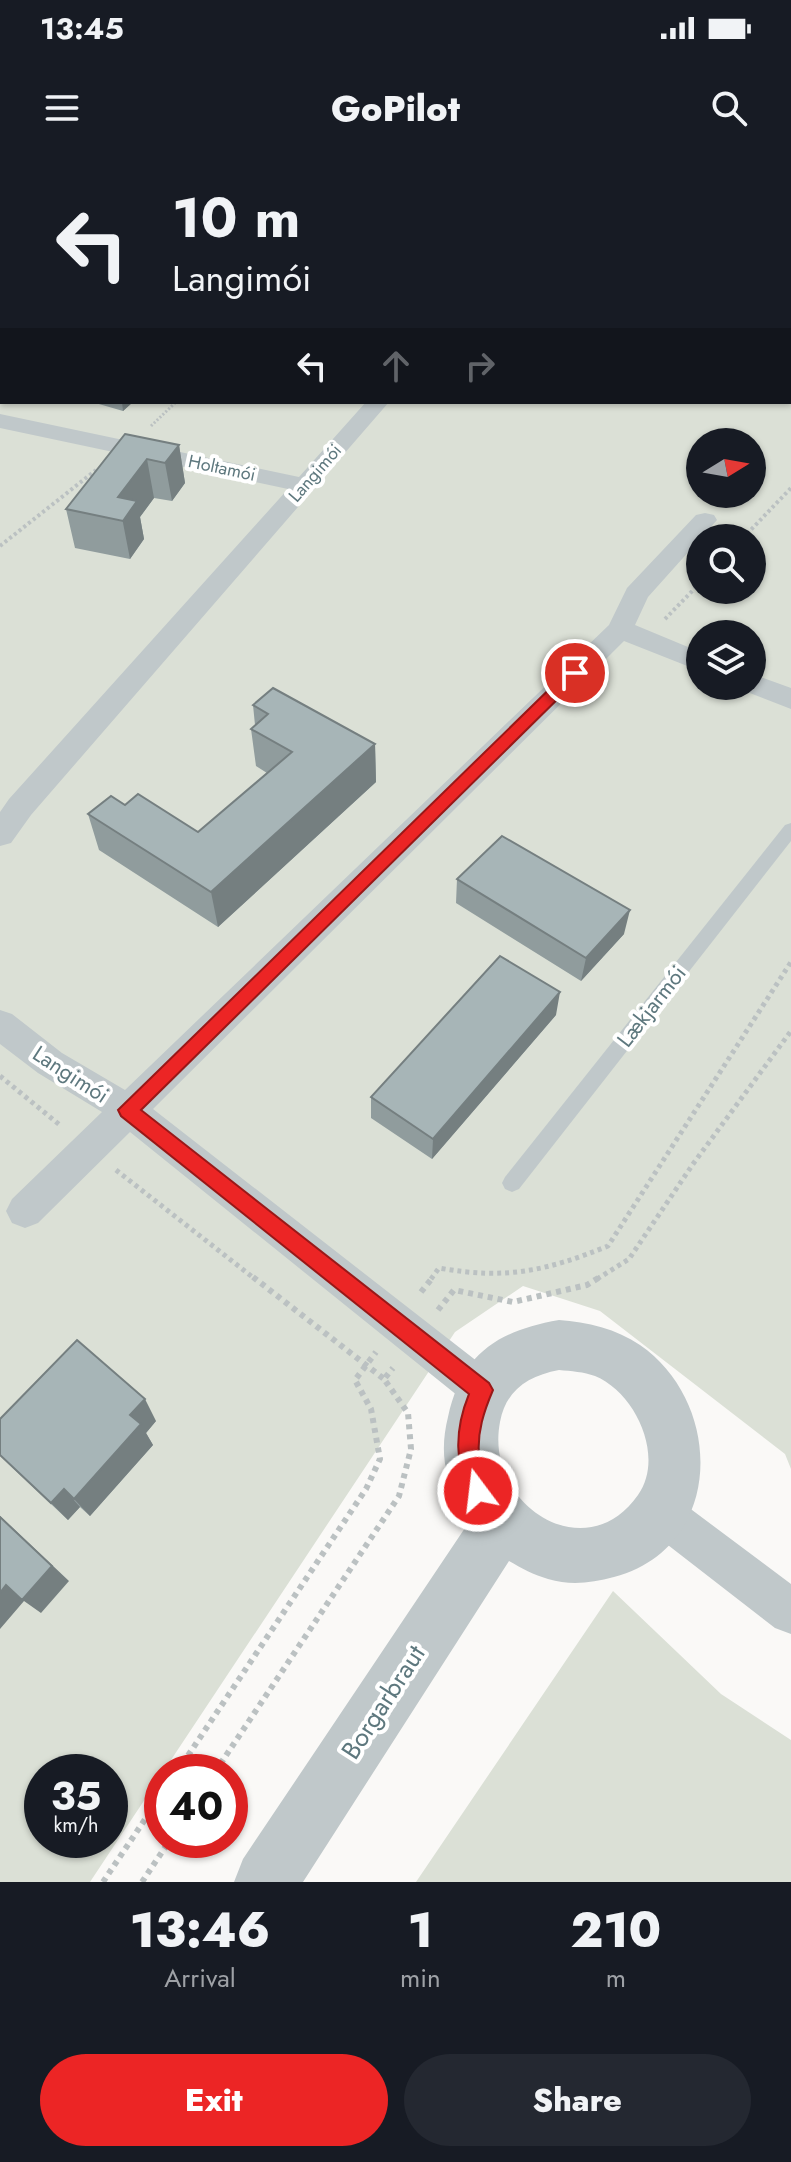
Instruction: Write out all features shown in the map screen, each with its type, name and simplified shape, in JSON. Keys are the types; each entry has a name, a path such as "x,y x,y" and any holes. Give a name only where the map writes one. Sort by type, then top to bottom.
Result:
{"street":[{"path":"1,421 22,404"},
{"name":"Langimói","path":"0,835 20,807 376,404"},
{"name":"Holtamói","path":"1,421 304,485"},
{"path":"25,1211 128,1110 633,635 636,594 705,520"},
{"path":"633,635 686,656"},
{"path":"766,689 791,699"},
{"name":"Langimói","path":"0,1024 50,1063 128,1110 482,1390"},
{"path":"559,1345 591,1348 620,1361 646,1383 665,1411 675,1443 674,1479 661,1513 637,1539 604,1554 568,1556 532,1545 501,1523 478,1491 468,1456 470,1420 482,1390 502,1366 528,1351 559,1345"},
{"path":"661,1513 791,1612"},
{"name":"Borgarbraut","path":"266,1882 501,1523"}],"lane":[{"name":"Lækjarmói","path":"512,1183 791,829"}],"path":[{"path":"0,546 51,503 127,448 174,404"},
{"path":"756,524 791,488"},
{"path":"633,635 686,594"},
{"path":"0,1076 384,1379"},
{"path":"103,1882 144,1821"},
{"path":"142,1882 158,1858"}],"shaded area":[{"path":"0,404 791,404 791,1469 785,1454 600,1311 523,1286 455,1332 175,1754 144,1754 144,1801 128,1825 128,1754 24,1754 24,1858 106,1858 90,1882 0,1882"},
{"path":"613,1591 721,1694 791,1740 791,1882 416,1882"}],"building":[{"path":"125,434 179,445 165,463 147,459 118,497 137,501 123,521 66,509"},
{"path":"273,688 375,744 211,892 88,814 111,796 125,805 138,794 198,832 292,752 251,729 268,714 253,705"},
{"path":"502,836 630,910 586,958 457,879"},
{"path":"500,956 560,992 433,1139 371,1097"},
{"path":"77,1340 145,1399 130,1415 141,1424 74,1499 64,1489 51,1503 0,1455 0,1419"},
{"path":"0,1517 52,1566 22,1600 6,1585 0,1593"}],"route":[{"path":"478,1491 468,1456 470,1420 482,1390 128,1110 575,673"}]}
